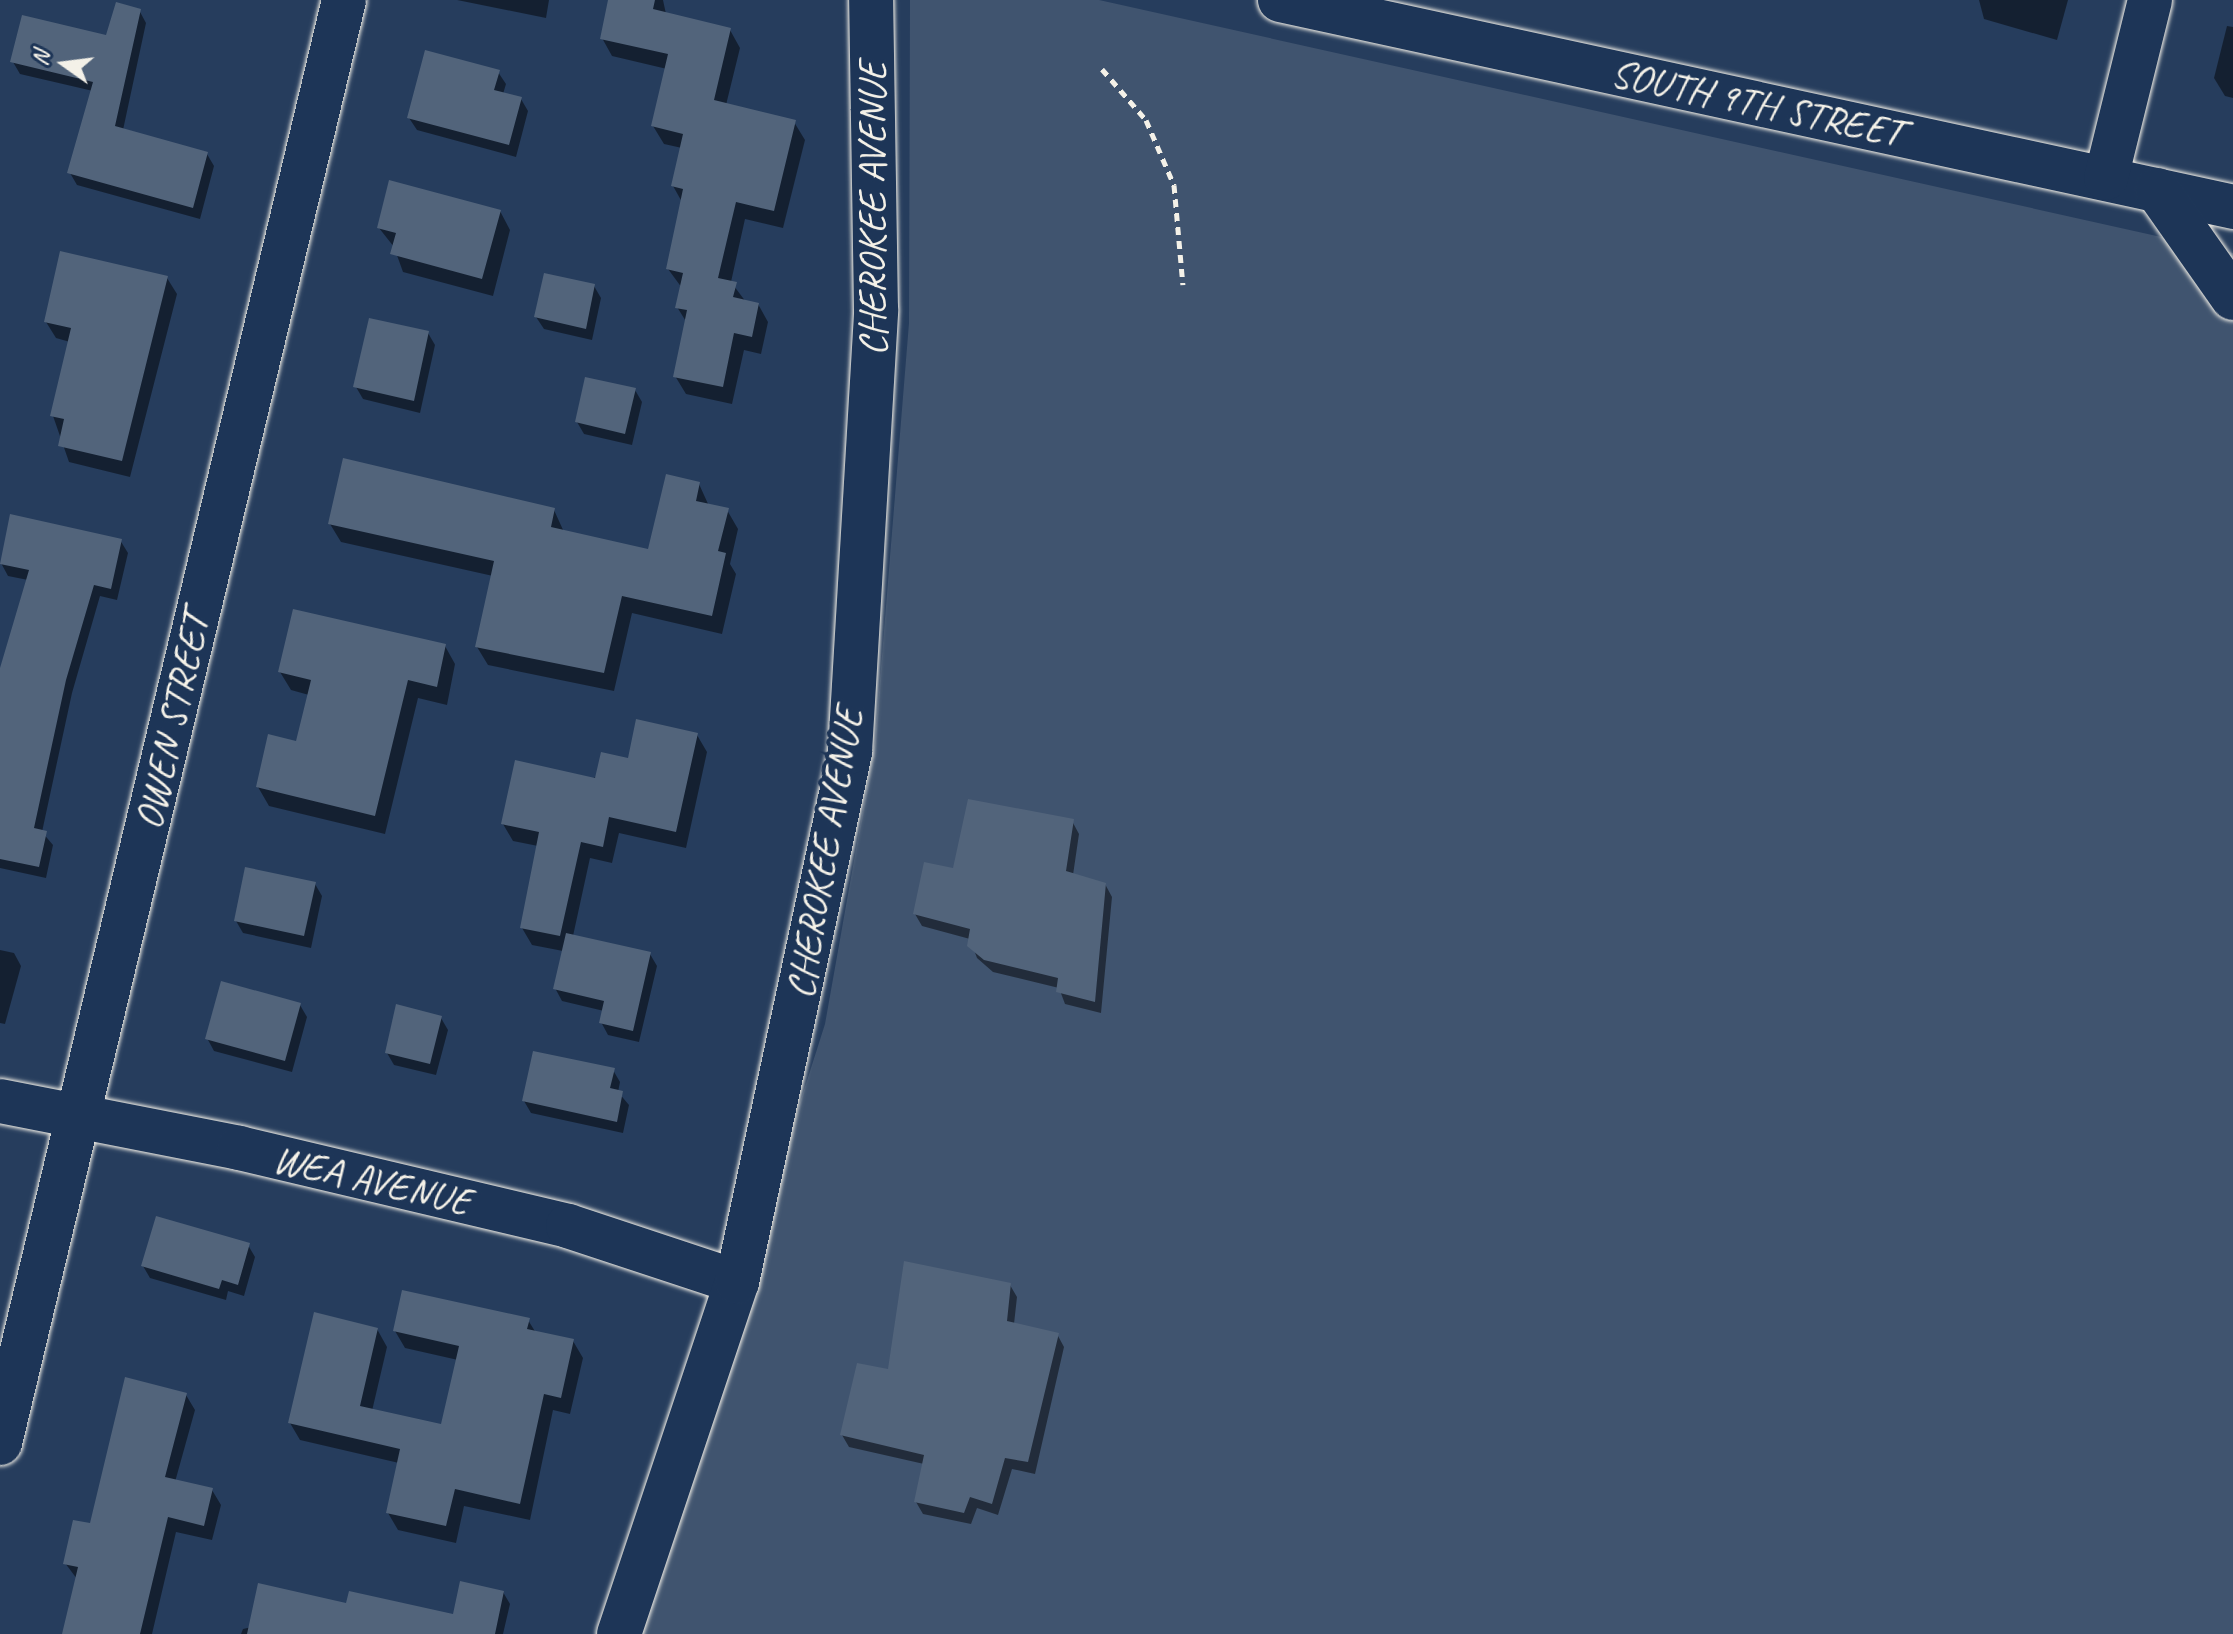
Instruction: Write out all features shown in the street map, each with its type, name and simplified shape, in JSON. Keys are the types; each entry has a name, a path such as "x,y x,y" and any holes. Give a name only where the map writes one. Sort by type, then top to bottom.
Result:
{"street":[{"name":"OWEN STREET","path":"0,1443 344,0"},
{"name":"CHEROKEE AVENUE","path":"619,1634 737,1282 850,752 876,310 871,0"},
{"name":"SOUTH 9TH STREET","path":"1280,0 1438,16 2233,207"},
{"path":"2106,178 2150,0"},
{"path":"2157,190 2233,298"},
{"name":"WEA AVENUE","path":"0,1101 78,1119 239,1148 568,1226 737,1282"}],"path":[{"path":"1102,69 1146,120 1174,185 1183,285"}],"shaded area":[{"path":"910,0 1099,0 2233,253 2233,1634 631,1634 825,1024 875,742 909,323"}],"building":[{"path":"608,0 655,0 653,9 731,28 714,100 796,120 774,211 736,202 718,278 737,282 733,297 759,303 752,337 734,333 723,387 673,377 687,310 675,308 683,273 666,269 683,189 671,186 683,134 651,126 668,54 600,39"},
{"path":"116,2 141,9 115,126 208,152 193,208 67,173 93,82 10,62 22,15 106,35"},
{"path":"425,50 500,70 494,90 522,97 509,145 407,118"},
{"path":"389,180 501,210 482,279 390,254 396,233 377,228"},
{"path":"60,251 168,276 122,461 58,446 64,419 50,416 71,328 44,322"},
{"path":"544,273 595,284 586,329 534,317"},
{"path":"369,318 429,331 414,401 353,387"},
{"path":"585,377 636,388 625,434 575,422"},
{"path":"343,458 555,508 551,527 648,549 666,474 700,482 696,501 729,508 718,551 726,553 712,616 622,596 604,673 475,647 494,561 328,524"},
{"path":"10,514 122,539 111,589 94,585 66,680 34,828 47,831 39,867 0,859 0,668 29,570 0,564"},
{"path":"293,609 446,644 437,687 408,680 375,816 256,787 268,734 296,741 311,680 278,672"},
{"path":"636,719 698,733 676,832 609,817 603,847 581,842 560,936 520,928 539,832 501,824 515,760 595,778 601,752 628,758"},
{"path":"968,799 1074,819 1066,871 1106,883 1095,1002 1056,992 1058,978 984,960 967,946 970,929 913,914 924,862 953,868"},
{"path":"245,867 316,882 304,936 234,921"},
{"path":"566,933 651,952 633,1031 599,1023 604,1001 553,989"},
{"path":"221,981 301,1003 285,1061 205,1039"},
{"path":"396,1004 442,1016 430,1064 385,1053"},
{"path":"533,1051 615,1068 610,1088 623,1091 617,1122 522,1101"},
{"path":"156,1216 250,1243 238,1285 222,1280 219,1289 141,1266"},
{"path":"904,1261 1011,1283 1007,1321 1059,1333 1028,1462 1005,1458 992,1504 970,1497 964,1513 914,1502 924,1455 840,1435 857,1363 888,1369"},
{"path":"402,1290 530,1318 527,1329 574,1339 561,1398 544,1394 520,1504 455,1489 446,1526 386,1513 400,1449 288,1423 314,1312 378,1328 360,1406 441,1424 459,1346 393,1331"},
{"path":"125,1377 187,1393 165,1477 213,1488 204,1526 168,1517 140,1634 62,1634 78,1567 63,1564 73,1520 90,1523"},
{"path":"460,1581 504,1591 495,1634 247,1634 258,1583 346,1603 349,1591 453,1614"}]}
